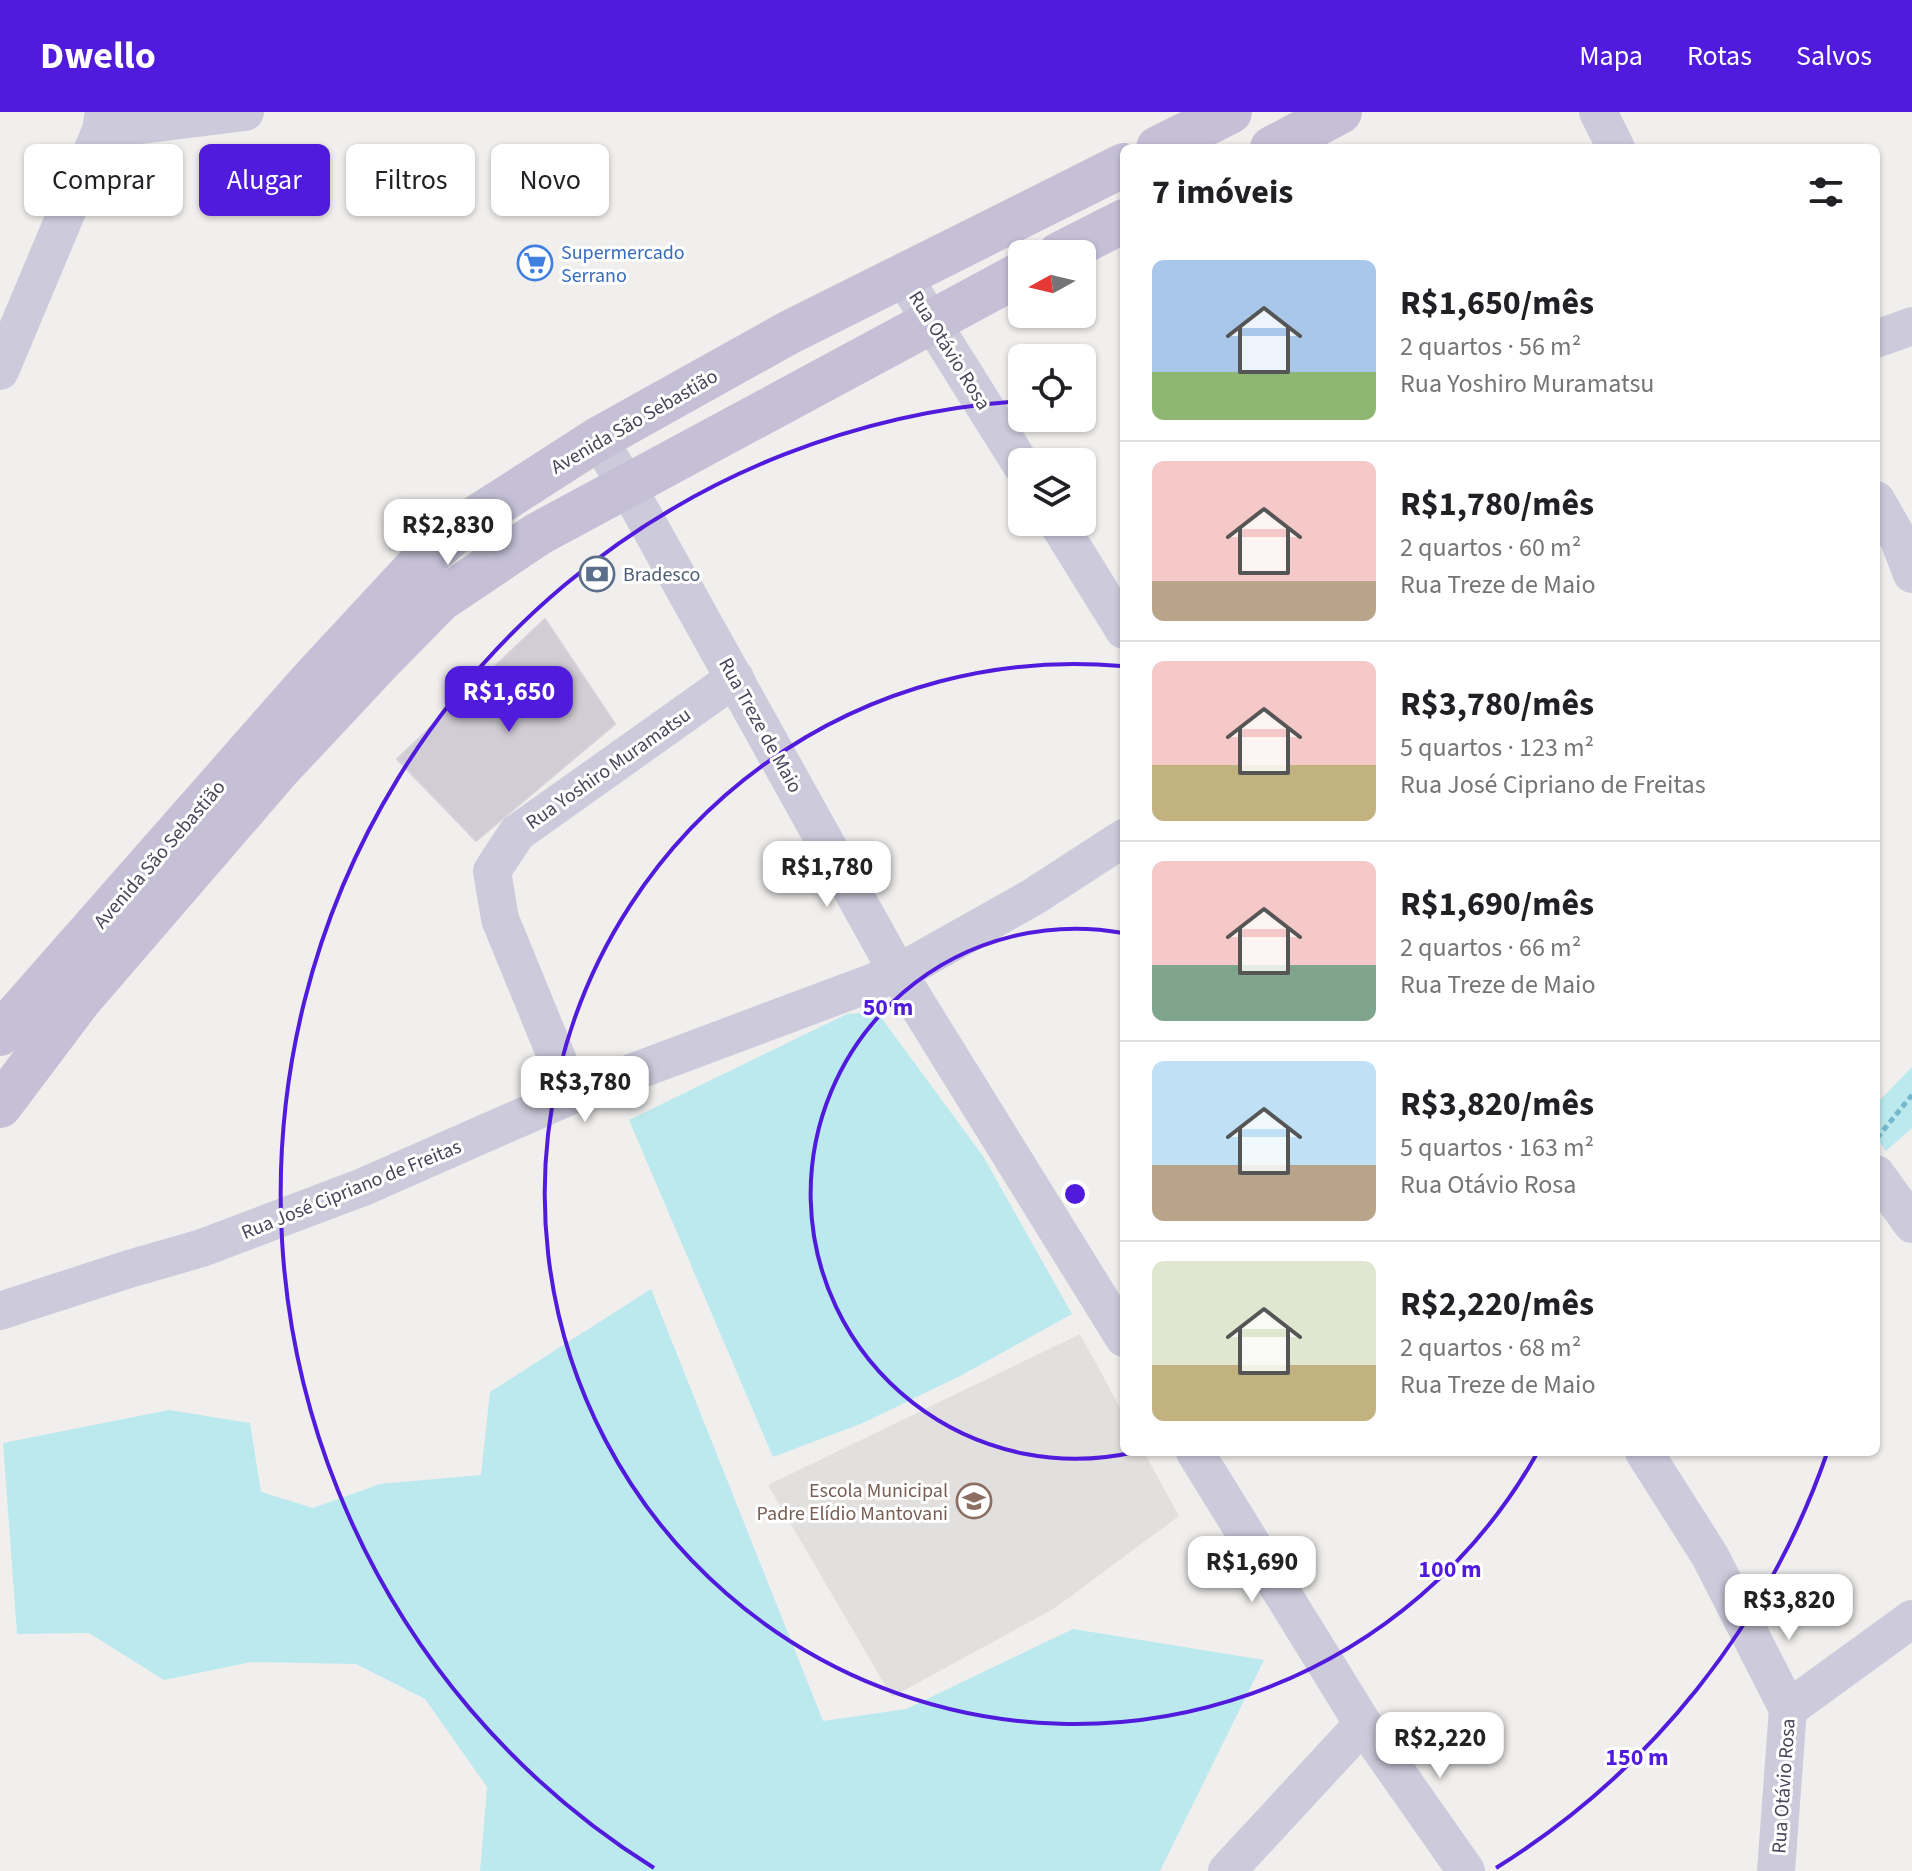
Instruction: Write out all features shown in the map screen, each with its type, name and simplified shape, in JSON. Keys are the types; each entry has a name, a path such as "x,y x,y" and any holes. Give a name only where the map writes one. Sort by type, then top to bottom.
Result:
{"main road":[{"path":"1166,144 1230,112"},
{"path":"1280,144 1340,112"},
{"name":"Avenida São Sebastião","path":"0,1034 308,684 422,561 461,527 598,439 788,333 1120,167"},
{"path":"1084,185 1116,224 1086,240"},
{"name":"Avenida São Sebastião","path":"0,1106 79,1001 279,769 440,600 538,534 1008,280"},
{"path":"461,527 490,566"}],"street":[{"path":"0,371 102,121 245,112"},
{"path":"1598,112 1614,144"},
{"name":"Rua Otávio Rosa","path":"902,275 1011,448"},
{"path":"1880,338 1912,326"},
{"name":"Rua Treze de Maio","path":"598,439 898,973 1120,1332"},
{"path":"1880,507 1899,540 1912,574"},
{"path":"1066,536 1120,624"},
{"name":"Rua Yoshiro Muramatsu","path":"572,1095 500,919 492,871 517,833 735,678"},
{"name":"Rua José Cipriano de Freitas","path":"0,1311 202,1248 363,1187 572,1095 898,973 1033,897 1120,841"},
{"path":"1880,1180 1912,1224"},
{"path":"1197,1456 1363,1724 1466,1871"},
{"name":"Rua Otávio Rosa","path":"1647,1456 1710,1556 1788,1709 1776,1871"},
{"path":"1788,1709 1912,1619"},
{"path":"1227,1871 1363,1724"}],"path":[{"path":"1880,1133 1912,1095"}],"shaded area":[{"path":"877,1012 983,1156 1072,1314 962,1375 863,1423 773,1457 629,1120 847,1014"},
{"path":"1912,1067 1912,1128 1886,1151 1880,1143 1880,1100"},
{"path":"651,1289 823,1721 906,1709 1073,1629 1264,1660 1160,1871 480,1871 487,1787 425,1699 356,1664 251,1662 164,1680 89,1633 17,1634 3,1443 169,1410 250,1423 261,1492 313,1508 380,1484 481,1475 490,1392"},
{"name":"Escola Municipal Padre Elídio Mantovani","path":"1080,1334 1120,1408 1120,1456 1146,1456 1179,1516 1055,1608 892,1697 768,1485"}],"building":[{"path":"545,619 615,724 476,841 397,759"}],"place":[{"name":"Supermercado Serrano","path":"535,263"},
{"name":"Bradesco","path":"597,574"},
{"name":"Escola Municipal Padre Elídio Mantovani","path":"974,1501"}]}
